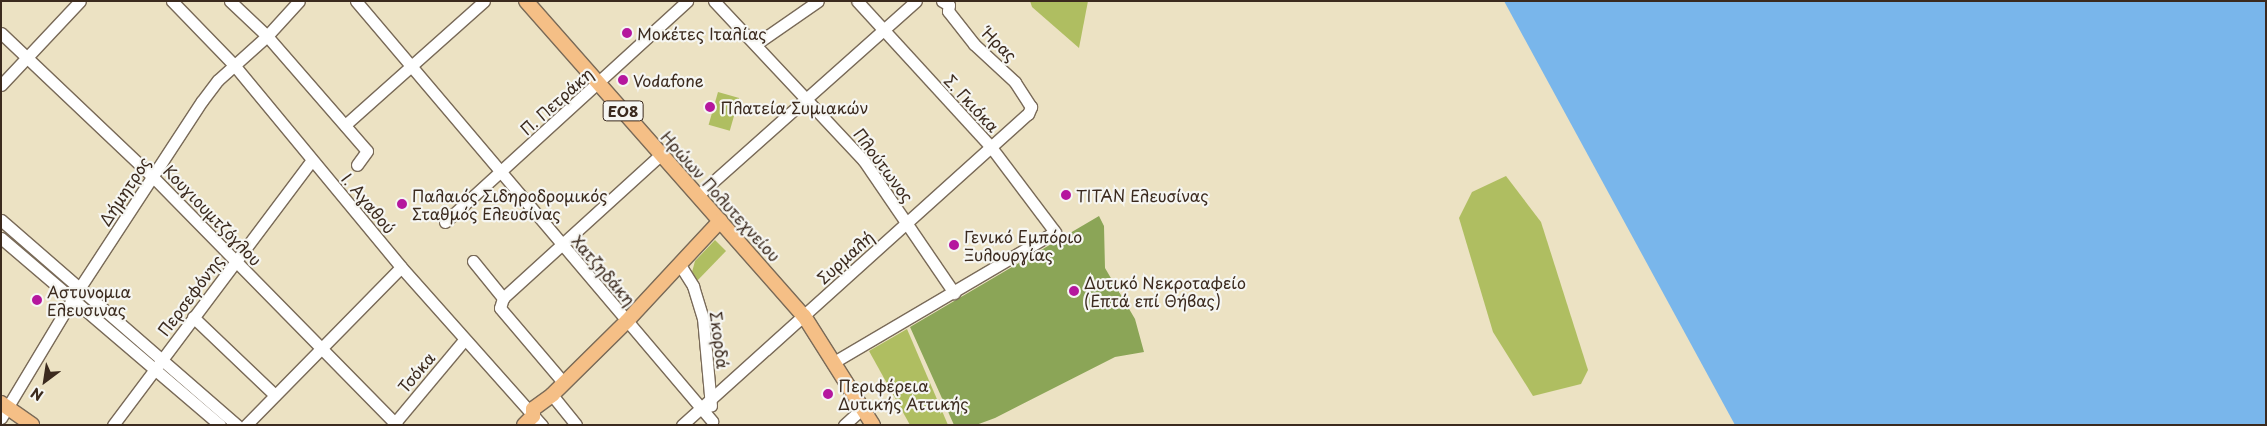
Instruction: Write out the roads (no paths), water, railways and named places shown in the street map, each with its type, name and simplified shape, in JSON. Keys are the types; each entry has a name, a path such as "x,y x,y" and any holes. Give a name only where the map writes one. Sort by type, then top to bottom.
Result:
{"main road":[{"name":"Ηρώων Πολυτεχνείου","path":"526,1 804,316 864,407 873,425"},
{"path":"533,422 533,409 552,395 563,382 627,321 720,222"},
{"path":"3,410 32,425"}],"street":[{"path":"1,85 80,1"},
{"name":"Ι. Αγαθού","path":"172,1 234,65 401,267 533,422"},
{"path":"230,1 267,36 367,151 357,165"},
{"name":"Δήμητρος","path":"3,410 80,287 202,101 234,65 267,36 299,1"},
{"name":"Χατζηδάκη","path":"356,1 627,321 706,404"},
{"path":"345,125 484,1"},
{"name":"Π. Πετράκη","path":"445,222 600,84 687,1"},
{"name":"Πλούτωνος","path":"714,1 808,99 864,161 954,293"},
{"path":"756,44 818,1"},
{"name":"Σ. Γκιόκα","path":"858,1 884,32 991,147 1055,232 954,293"},
{"path":"697,196 884,32 916,1"},
{"name":"Ήρας","path":"942,1 949,6 948,11 974,44 1015,82 1031,107 1028,114"},
{"name":"Κουγιουμτζόγλου","path":"1,33 153,177 395,424"},
{"name":"Συρμαλή","path":"682,425 1028,114"},
{"path":"563,382 500,308 502,298 660,155"},
{"name":"Περσεφόνης","path":"113,425 312,160"},
{"path":"1,220 237,425"},
{"path":"1,238 220,425"},
{"path":"472,261 502,298"},
{"name":"Σκορδά","path":"680,265 694,286 703,318 706,404 712,423"},
{"path":"246,425 401,267"},
{"path":"834,362 954,293"},
{"path":"193,317 275,395"},
{"name":"Τσόκα","path":"395,424 464,340"},
{"path":"552,395 576,425"},
{"path":"844,425 864,407"}],"water":[{"path":"1504,1 2266,1 2266,425 1735,425"}],"place":[{"name":"Μοκέτες Ιταλίας","path":"627,33"},
{"name":"Vodafone","path":"623,80"},
{"name":"Πλατεία Συμιακών","path":"710,107"},
{"name":"TITAN Ελευσίνας","path":"1066,195"},
{"name":"Παλαιός Σιδηροδρομικός Σταθμός Ελευσίνας","path":"402,204"},
{"name":"Γενικό Εμπόριο Ξυλουργίας","path":"954,245"},
{"name":"Δυτικό Νεκροταφείο (Επτά επί Θήβας)","path":"1074,291"},
{"name":"Αστυνομια Ελευσινας","path":"37,300"},
{"name":"Περιφέρεια Δυτικής Αττικής","path":"828,394"}]}
